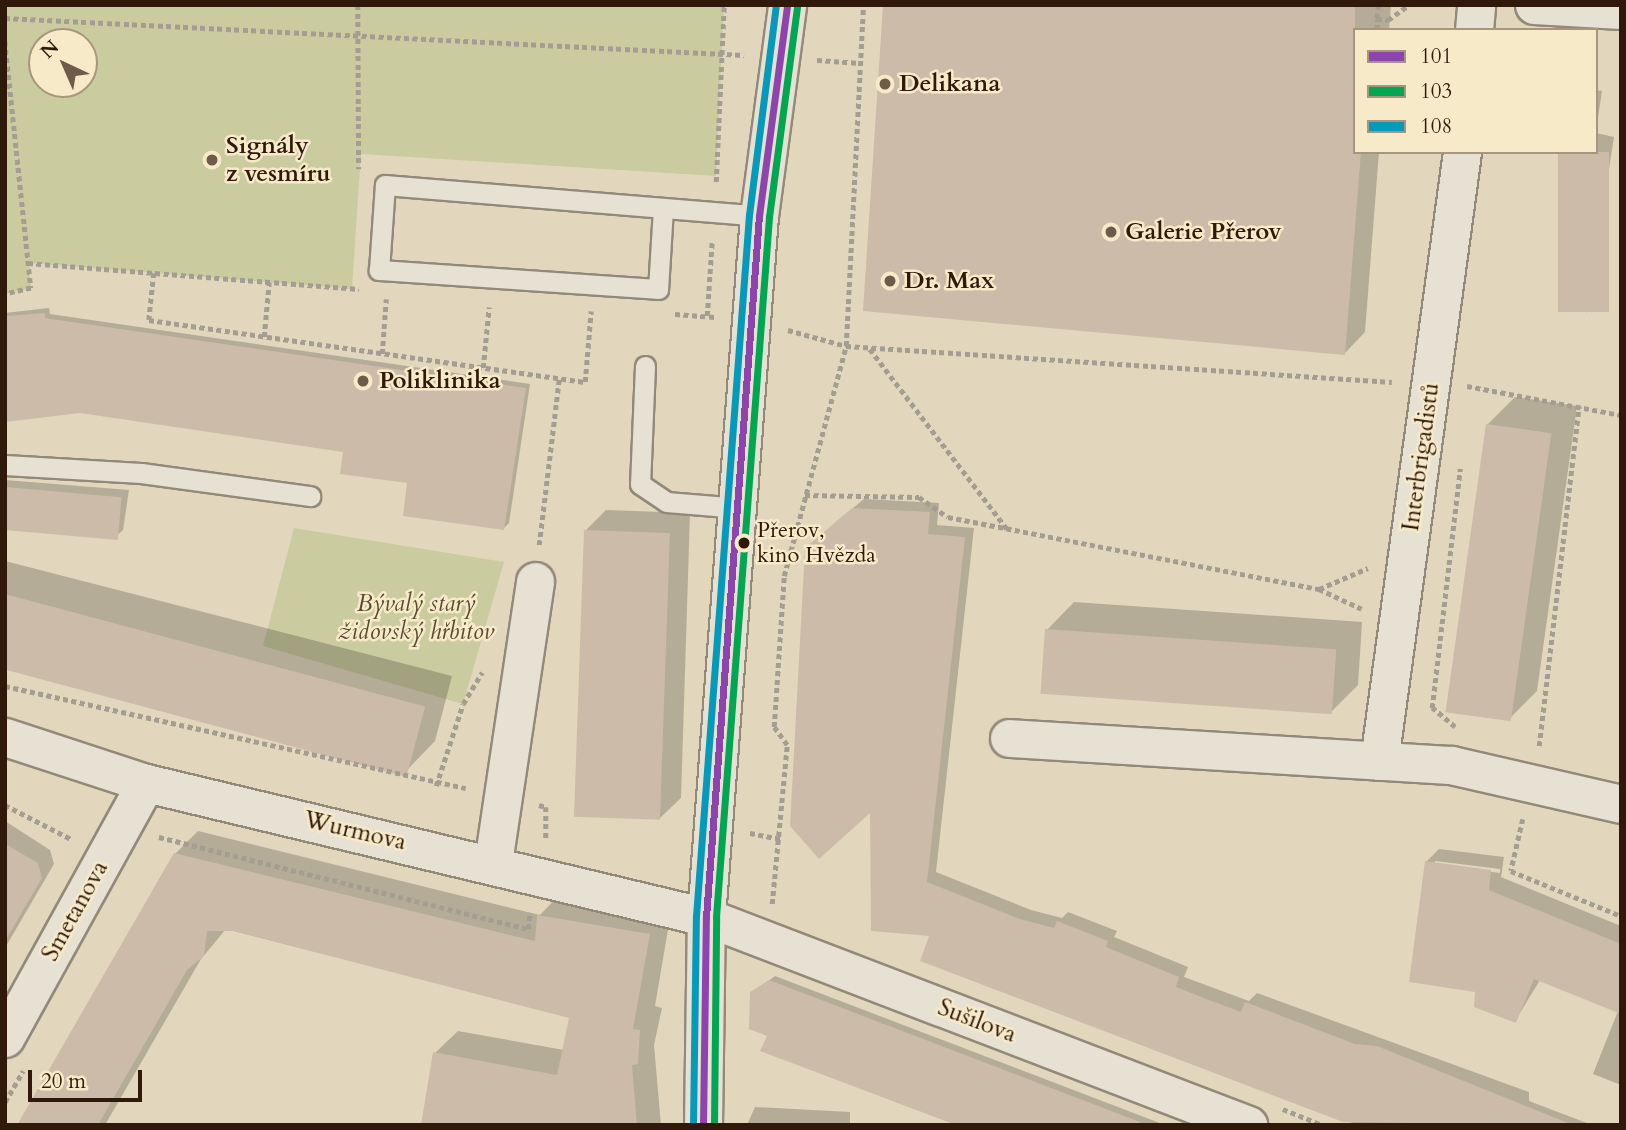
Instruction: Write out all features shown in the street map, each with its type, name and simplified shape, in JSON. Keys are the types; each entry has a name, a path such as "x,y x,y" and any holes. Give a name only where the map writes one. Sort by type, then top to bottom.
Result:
{"street":[{"path":"703,1125 706,917 759,216 787,5"},
{"path":"1474,28 1476,5"},
{"path":"1534,5 1621,10"},
{"name":"Interbrigadistů","path":"1380,761 1462,154"},
{"path":"493,863 535,582"},
{"name":"Wurmova","path":"5,737 146,783 493,863 706,917"},
{"path":"1009,738 1451,765 1621,804"},
{"name":"Smetanova","path":"15,1053 146,783"},
{"name":"Sušilova","path":"706,917 1248,1125"}],"lane":[{"path":"663,208 658,289 379,270 385,185 714,212 759,216"},
{"path":"645,366 640,484 667,502 739,508"},
{"path":"5,465 141,473 310,496"}],"path":[{"path":"358,5 356,38 359,181"},
{"path":"707,316 724,54 724,5"},
{"path":"771,908 787,745 774,727 785,576 846,346 863,5"},
{"path":"1377,28 1379,5"},
{"path":"1377,19 1409,5"},
{"path":"5,18 356,38 759,56"},
{"path":"5,41 31,288 5,294"},
{"path":"808,59 861,63"},
{"path":"154,273 149,320 584,382 592,307"},
{"path":"352,289 353,275"},
{"path":"264,337 269,282"},
{"path":"382,354 387,291"},
{"path":"483,368 490,299"},
{"path":"783,328 846,346 869,348 1470,386 1621,415"},
{"path":"869,348 1008,530"},
{"path":"1469,399 1472,372"},
{"path":"1579,406 1532,783 1511,871 1621,916"},
{"path":"1462,453 1432,708 1464,734"},
{"path":"805,495 919,498 948,517 1318,589 1408,552"},
{"path":"5,686 546,807 546,842 560,844"},
{"path":"5,805 83,846"},
{"path":"152,848 158,837 528,929 531,905"},
{"path":"5,1102 15,1053"}],"green space":[{"path":"5,5 724,5 716,176 361,154 352,289 29,263 31,288 5,294"},
{"name":"Bývalý starý židovský hřbitov","path":"294,528 504,562 463,704 263,646"}],"building":[{"name":"Galerie Přerov","path":"883,5 1355,5 1353,154 1361,154 1345,355 863,311"},
{"path":"1609,152 1609,312 1558,312 1558,154"},
{"path":"45,313 45,318 526,388 504,530 403,516 407,483 340,474 343,452 80,413 5,422 5,316"},
{"path":"1486,424 1551,433 1511,721 1446,712"},
{"path":"5,487 122,497 118,540 5,530"},
{"path":"852,508 930,512 928,534 965,537 927,882 1020,919 1054,928 1057,921 1108,941 1106,947 1179,977 1176,987 1209,1000 1241,1012 1245,1002 1355,1044 1377,1046 1573,1125 1343,1122 920,961 929,936 871,931 870,813 819,859 790,826 805,548"},
{"path":"584,530 670,533 660,820 574,817"},
{"path":"5,594 425,707 406,777 5,670"},
{"path":"1045,629 1336,649 1332,714 1040,694"},
{"path":"5,844 38,863 42,878 5,941"},
{"path":"174,853 535,941 537,915 650,934 633,1029 640,1030 638,1064 632,1065 637,1125 421,1125 433,1052 557,1075 569,1018 234,931 207,931 204,956 187,970 98,1125 17,1125"},
{"path":"1425,861 1491,870 1489,890 1621,944 1621,1014 1534,979 1516,1023 1474,1007 1475,992 1409,982"},
{"path":"769,980 1140,1122 1140,1125 956,1125 760,1051 767,1036 749,1029 750,992"}],"transit line":[{"name":"108","path":"693,1125 696,916 749,215 776,5"},
{"name":"101","path":"703,1125 706,917 759,216 787,5"},
{"name":"103","path":"714,1125 716,917 769,217 797,6"}],"place":[{"name":"Delikana","path":"885,84"},
{"name":"Signály z vesmíru","path":"212,160"},
{"name":"Galerie Přerov","path":"1111,232"},
{"name":"Dr. Max","path":"890,281"},
{"name":"Poliklinika","path":"363,381"},
{"name":"Přerov, kino Hvězda","path":"744,543"}]}
